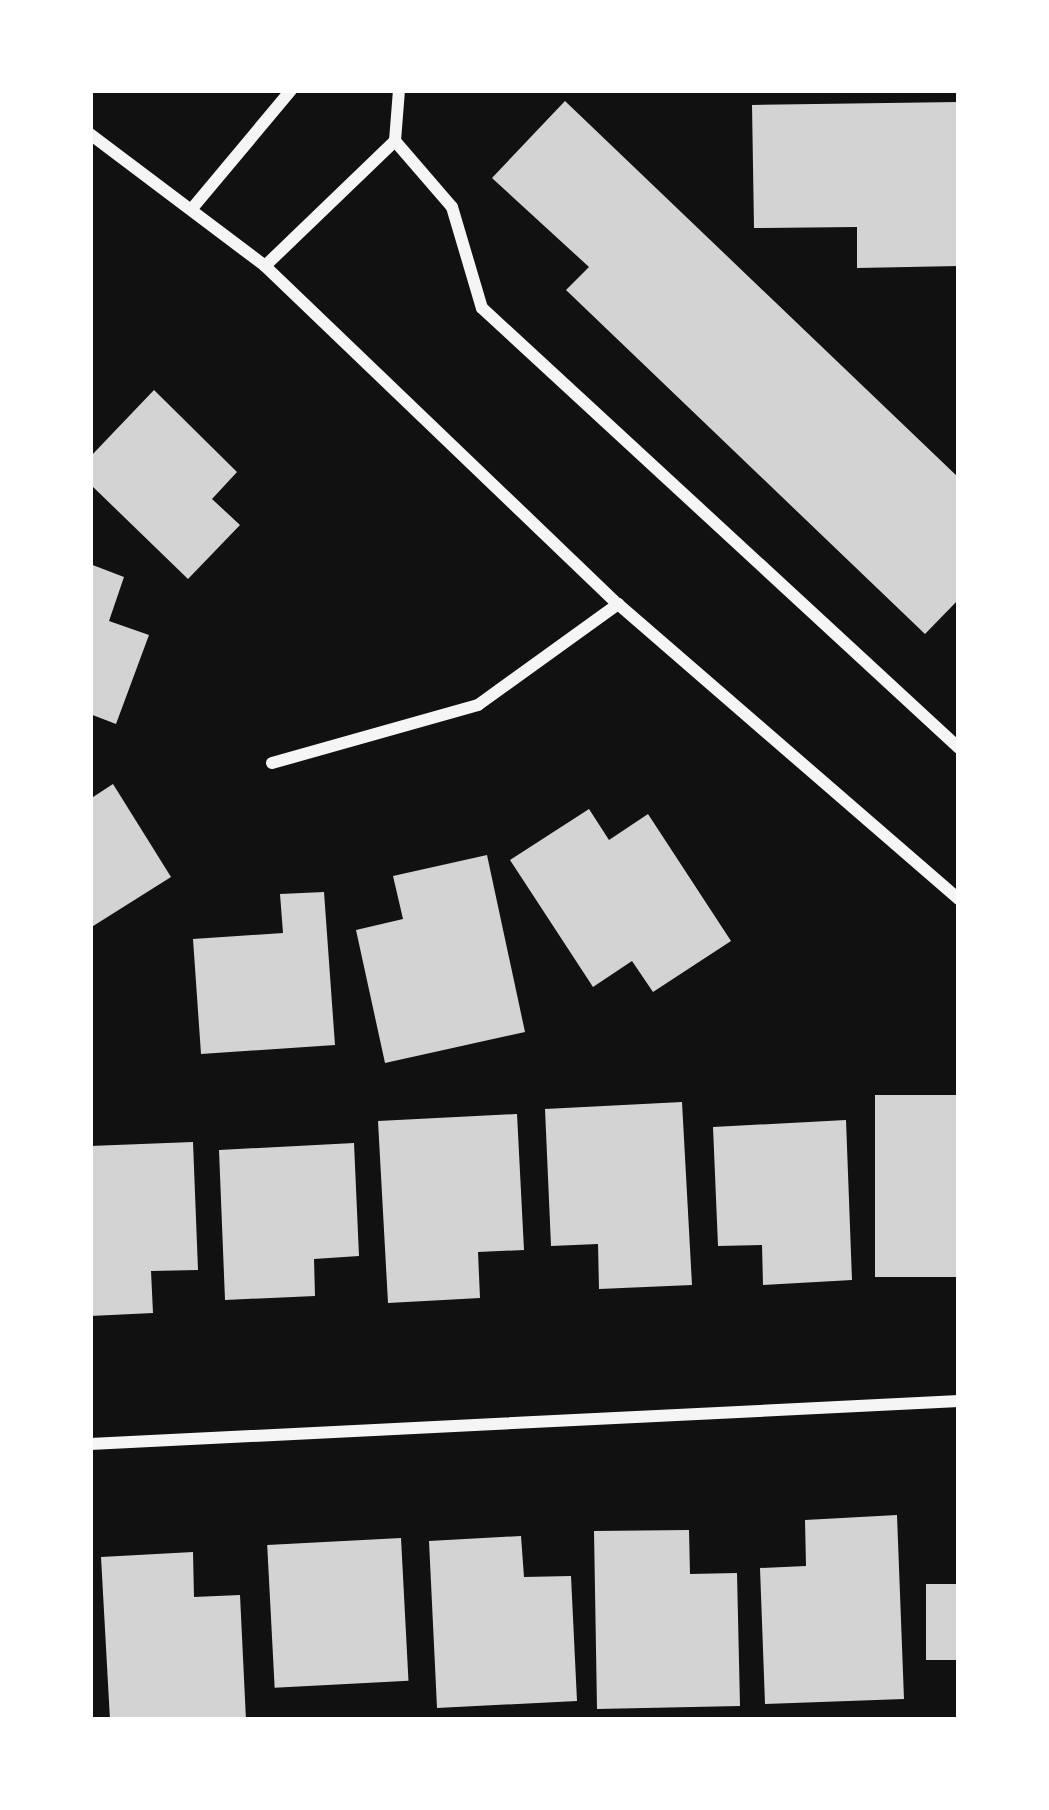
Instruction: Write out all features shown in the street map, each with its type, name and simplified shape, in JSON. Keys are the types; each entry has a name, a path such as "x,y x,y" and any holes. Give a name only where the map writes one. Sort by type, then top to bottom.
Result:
{"street":[{"path":"195,205 291,90"},
{"path":"265,266 395,141 400,90"},
{"path":"90,134 195,205 265,266 618,604 959,899"},
{"path":"395,141 452,207 482,308 959,748"},
{"path":"272,763 478,705 618,604"},
{"path":"90,1444 959,1401"}],"building":[{"path":"565,101 959,478 959,599 925,634 566,290 589,267 492,178"},
{"path":"958,102 959,266 857,268 857,227 754,228 752,105"},
{"path":"154,390 237,472 212,499 240,525 188,579 90,484 90,457"},
{"path":"90,564 124,577 109,621 149,635 116,724 90,714"},
{"path":"113,784 171,877 90,928 90,799"},
{"path":"589,809 609,840 648,814 731,941 653,992 632,961 593,987 510,860"},
{"path":"487,855 525,1032 385,1063 356,930 403,919 393,876"},
{"path":"324,892 335,1045 201,1054 193,939 283,933 280,894"},
{"path":"875,1095 959,1095 959,1277 875,1277"},
{"path":"682,1102 692,1285 599,1289 598,1244 551,1246 545,1109"},
{"path":"517,1114 524,1250 478,1252 480,1298 388,1303 378,1121"},
{"path":"846,1120 852,1280 763,1285 762,1245 718,1246 713,1127"},
{"path":"193,1142 198,1270 151,1271 153,1313 90,1316 90,1146"},
{"path":"354,1143 359,1256 314,1259 315,1296 225,1300 219,1150"},
{"path":"897,1515 904,1699 765,1704 760,1568 806,1566 805,1520"},
{"path":"689,1530 690,1574 737,1573 740,1706 597,1709 594,1531"},
{"path":"521,1536 524,1577 571,1576 577,1701 437,1708 429,1541"},
{"path":"401,1538 408,1681 275,1688 267,1545"},
{"path":"193,1552 194,1597 240,1595 246,1720 110,1720 101,1557"},
{"path":"926,1584 959,1584 959,1660 926,1660"}]}
